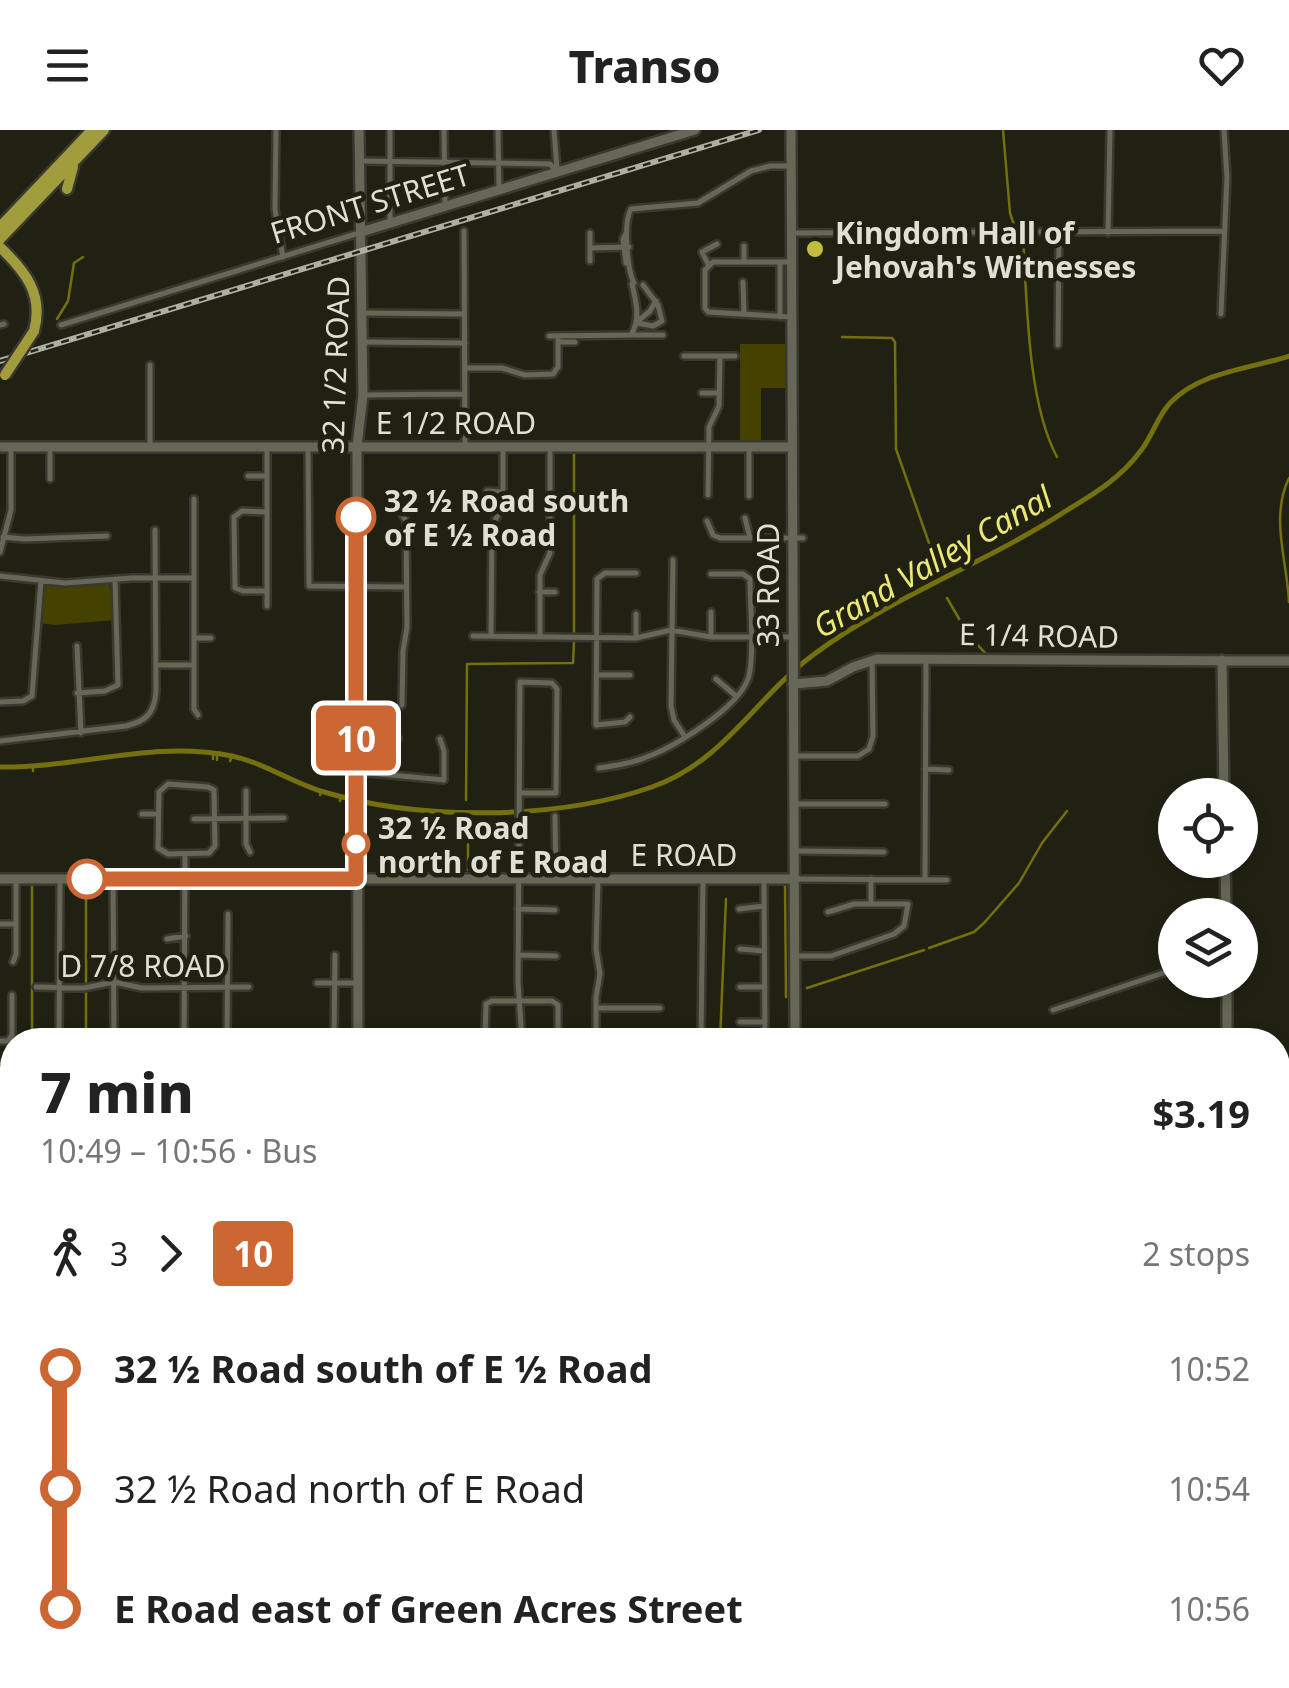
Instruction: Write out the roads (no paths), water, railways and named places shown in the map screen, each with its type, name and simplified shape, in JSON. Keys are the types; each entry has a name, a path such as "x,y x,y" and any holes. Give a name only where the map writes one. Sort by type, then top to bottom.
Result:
{"main road":[{"path":"0,240 47,190 92,130"},
{"path":"2,224 104,130"},
{"path":"66,189 70,171 90,144"},
{"path":"55,176 66,189"},
{"path":"47,190 66,189"},
{"path":"18,264 11,239 24,213"},
{"path":"0,247 26,273 36,296 37,316 34,331 3,379"},
{"path":"0,258 18,264"}],"street":[{"path":"276,130 275,209 283,257"},
{"name":"32 1/2 ROAD","path":"358,1028 356,446 363,395 359,130"},
{"path":"390,130 390,223"},
{"path":"444,130 445,206"},
{"path":"498,130 499,189"},
{"path":"554,130 558,172"},
{"name":"FRONT STREET","path":"61,325 695,130"},
{"name":"33 ROAD","path":"791,130 790,233 785,262 798,538 792,638 796,756 795,1028"},
{"path":"1108,233 1110,130"},
{"path":"1221,314 1227,177 1224,130"},
{"path":"360,161 550,164 558,172"},
{"path":"633,334 637,322 633,283 626,263 628,211 698,203 751,171 791,166"},
{"path":"464,231 465,447"},
{"path":"790,233 1222,231"},
{"path":"590,233 590,260"},
{"path":"1058,345 1059,234"},
{"path":"710,263 701,248 717,244"},
{"path":"744,246 744,262"},
{"path":"590,248 626,247"},
{"path":"710,263 785,262"},
{"path":"710,263 705,270 705,308 710,313 786,317"},
{"path":"744,282 744,314"},
{"path":"637,322 661,324 660,310 644,285"},
{"path":"637,322 656,301"},
{"path":"363,313 464,314"},
{"path":"549,336 663,336"},
{"path":"465,368 507,368 525,375 556,373 558,340 575,342"},
{"path":"363,342 465,342"},
{"path":"684,356 735,356"},
{"path":"708,494 709,427 719,406 720,356"},
{"path":"150,365 150,446"},
{"path":"702,394 720,393"},
{"path":"363,395 465,394"},
{"path":"0,552 12,502 6,446"},
{"name":"E 1/2 ROAD","path":"6,446 791,447"},
{"path":"50,446 50,479"},
{"path":"267,446 267,606"},
{"path":"308,447 309,586 406,587"},
{"path":"491,636 492,527 503,504 503,447"},
{"path":"540,636 540,575 550,553 550,447"},
{"path":"749,447 749,496"},
{"path":"248,476 267,476"},
{"path":"486,491 503,492"},
{"path":"194,499 194,709 198,716"},
{"path":"400,510 406,520 407,626 402,652 402,706"},
{"path":"267,512 242,511 234,517 235,588 243,592 267,591"},
{"path":"745,518 750,538"},
{"path":"706,521 713,535 720,538 798,538"},
{"path":"0,740 81,732 148,718 155,705 155,530"},
{"path":"3,536 107,536"},
{"path":"492,541 550,540"},
{"path":"673,560 671,706 674,720 685,737"},
{"path":"630,717 626,722 596,726 599,576 636,574"},
{"path":"599,768 647,758 685,737 744,688 750,671 750,578 743,574 711,574"},
{"path":"0,576 84,583 194,578"},
{"path":"77,692 115,689 118,682 115,579"},
{"path":"0,702 28,699 34,685 34,639 41,581"},
{"path":"540,592 555,592"},
{"path":"711,612 711,638"},
{"path":"636,614 636,638"},
{"path":"474,636 636,638 674,630 711,638 792,638"},
{"path":"194,638 211,638"},
{"path":"77,646 81,732"},
{"path":"925,880 926,659"},
{"path":"796,756 854,756 870,749 872,660"},
{"name":"E 1/4 ROAD","path":"793,681 828,680 872,660 1289,661"},
{"path":"1222,660 1224,778"},
{"path":"156,665 194,665"},
{"path":"597,675 630,675"},
{"path":"716,679 736,696"},
{"path":"519,792 556,793 556,689 552,683 520,682 518,879 518,955 522,1028"},
{"path":"392,774 393,748 398,738"},
{"path":"356,772 444,780 440,739"},
{"path":"925,770 948,770"},
{"path":"162,786 208,786 214,790 212,850 204,854 160,851 158,814 162,786"},
{"path":"246,791 246,844 250,852"},
{"path":"796,804 885,804"},
{"path":"142,814 158,814"},
{"path":"555,816 556,878"},
{"path":"194,818 284,818"},
{"path":"796,851 884,852"},
{"path":"184,1028 185,854"},
{"path":"113,878 114,1028"},
{"path":"596,1028 600,974 596,950 598,878"},
{"name":"E ROAD","path":"0,879 947,880"},
{"path":"12,962 16,879"},
{"path":"59,1028 60,879"},
{"path":"764,879 764,1028"},
{"path":"871,879 871,904"},
{"path":"701,1028 703,880"},
{"path":"795,956 831,956 894,934 904,926 908,904 854,904 828,912"},
{"path":"739,909 764,906"},
{"path":"518,909 554,910"},
{"path":"227,1028 228,914"},
{"path":"0,924 16,924"},
{"path":"166,939 186,936"},
{"path":"740,948 764,952"},
{"path":"334,955 334,1028"},
{"path":"518,955 556,956"},
{"path":"1053,1010 1158,975"},
{"name":"D 7/8 ROAD","path":"36,987 84,988 114,982 142,988 250,988"},
{"path":"317,983 358,983"},
{"path":"740,987 764,987"},
{"path":"12,995 12,1028"},
{"path":"1227,998 1227,1028"},
{"path":"485,1028 486,1004 492,1001 552,1002 558,1005 558,1028"},
{"path":"596,1008 660,1008"},
{"path":"740,1022 764,1022"}],"waterway":[{"path":"1003,130 1010,213 1014,225 1023,230"},
{"path":"1023,236 1034,379 1047,434 1057,457"},
{"path":"57,319 68,301 74,263 83,257"},
{"path":"842,337 892,338 895,342 896,449 936,563"},
{"name":"Grand Valley Canal","path":"0,767 145,753 202,752 244,759 312,788 362,801 445,812 532,811 574,806 652,787 700,762 792,672 843,634 1038,528 1107,484 1139,453 1166,408 1183,392 1212,377 1289,356"},
{"path":"574,451 574,632"},
{"path":"1289,478 1280,523 1289,602"},
{"path":"947,598 969,636 989,657"},
{"path":"466,800 467,664 573,663 574,642"},
{"name":"Grand Valley Canal","path":"213,754 213,759"},
{"name":"Grand Valley Canal","path":"217,755 217,760"},
{"name":"Grand Valley Canal","path":"230,761 232,756"},
{"name":"Grand Valley Canal","path":"33,766 33,771"},
{"name":"Grand Valley Canal","path":"340,801 341,797"},
{"path":"929,948 974,932 984,923 1019,883 1042,843 1067,811"},
{"path":"468,833 468,870"},
{"path":"32,886 32,1028"},
{"path":"86,886 86,983"},
{"path":"785,886 786,997"},
{"path":"721,1028 726,899"},
{"path":"807,988 924,950"},
{"path":"86,992 86,1028"}],"railway":[{"path":"0,361 759,130"}],"place":[{"name":"Kingdom Hall of Jehovah's Witnesses","path":"815,249"},
{"name":"32 ½ Road south of E ½ Road","path":"356,517"},
{"name":"32 ½ Road north of E Road","path":"356,844"}]}
